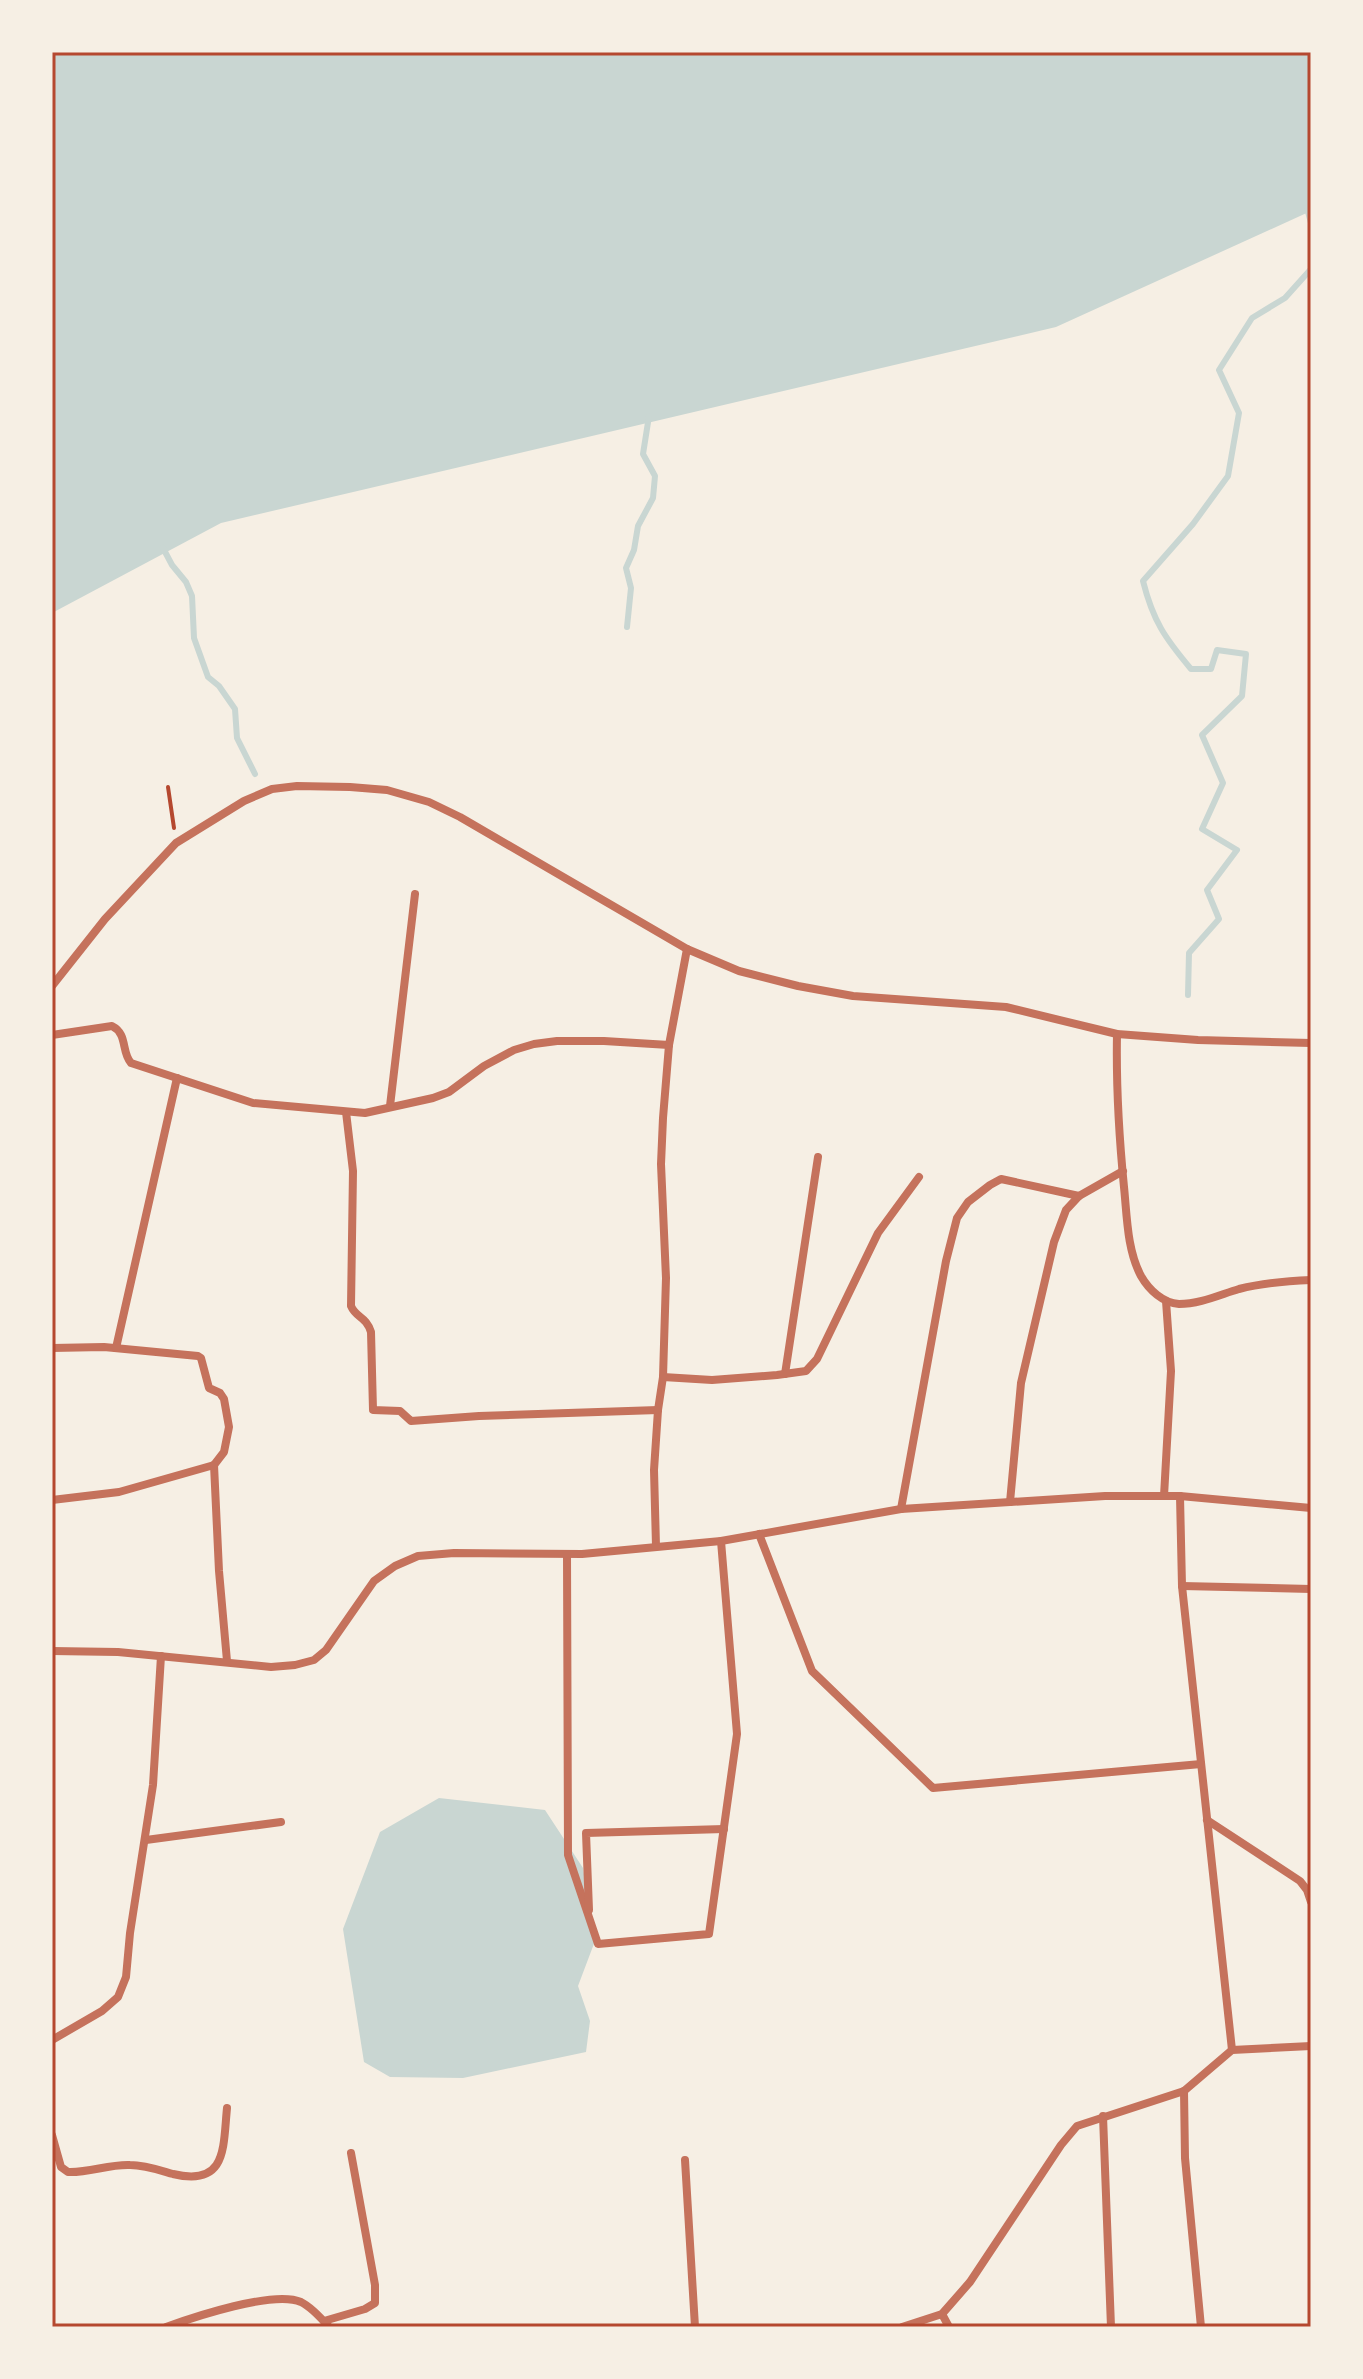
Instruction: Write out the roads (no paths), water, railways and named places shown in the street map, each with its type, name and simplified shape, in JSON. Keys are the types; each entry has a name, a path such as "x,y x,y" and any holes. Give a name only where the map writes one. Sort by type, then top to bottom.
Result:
{"street":[{"path":"52,986 105,919 176,843 244,801 272,789 350,787 387,790 429,802 687,949 739,971 853,996 1006,1007 1117,1034 1311,1043"},
{"path":"390,1106 415,894"},
{"path":"656,1546 654,1470 663,1377 666,1278 661,1164 669,1045 687,949"},
{"path":"52,1035 116,1028 124,1039 126,1058 131,1063 253,1103 346,1112 375,1112 433,1098 449,1092 484,1066 514,1050 534,1044 604,1041 669,1045"},
{"path":"1117,1034 1116,1071 1132,1254 1150,1289 1166,1301 1179,1304 1199,1302 1274,1281 1311,1280"},
{"path":"116,1348 177,1078"},
{"path":"346,1112 353,1171 351,1306 365,1319 371,1332 373,1410 400,1411 411,1421 658,1410"},
{"path":"785,1374 818,1157"},
{"path":"1010,1502 1021,1383 1054,1242 1066,1210 1079,1196 1123,1171"},
{"path":"663,1377 712,1380 806,1371 814,1365 878,1233 919,1177"},
{"path":"901,1509 946,1261 957,1218 968,1202 1001,1179 1079,1196"},
{"path":"1164,1496 1171,1371 1166,1301"},
{"path":"52,1348 116,1348 200,1357 209,1388 220,1393 224,1399 229,1427 224,1452 214,1465 119,1492 52,1500"},
{"path":"214,1465 227,1661"},
{"path":"52,1651 118,1652 271,1667 295,1665 314,1660 326,1650 374,1581 395,1566 418,1556 454,1553 567,1554 721,1541 901,1509 1105,1496 1180,1496 1311,1508"},
{"path":"1180,1496 1182,1586 1232,2050"},
{"path":"759,1534 812,1671 933,1788 1201,1764"},
{"path":"567,1554 568,1855 598,1944 709,1934 737,1734 721,1541"},
{"path":"1182,1586 1311,1589"},
{"path":"52,2040 102,2011 118,1997 126,1977 153,1785 161,1656"},
{"path":"1207,1820 1300,1881 1311,1902"},
{"path":"146,1840 281,1822"},
{"path":"590,1920 586,1833 724,1829"},
{"path":"902,2327 942,2314 970,2282 1077,2126 1184,2091 1232,2050 1311,2046"},
{"path":"1184,2091 1185,2158 1201,2327"},
{"path":"52,2135 61,2167 68,2172 129,2165 188,2177 205,2176 216,2167 222,2152 227,2108"},
{"path":"1103,2116 1111,2327"},
{"path":"166,2327 202,2314 282,2299 301,2302 327,2324 375,2303 375,2285 351,2153"},
{"path":"685,2160 695,2327"},
{"path":"942,2314 949,2327"}],"waterway":[{"path":"1307,208 1311,223"},
{"path":"1188,995 1189,953 1219,919 1207,890 1237,850 1202,829 1223,783 1202,735 1242,696 1246,654 1217,650 1211,669 1191,669 1161,628 1143,581 1193,524 1228,476 1239,413 1219,370 1252,318 1285,298 1311,269"},
{"path":"627,627 631,588 626,568 634,550 638,526 653,498 655,476 643,454 649,416"},
{"path":"163,548 192,596 194,638 208,677 219,686 235,709 237,738 255,774"}]}
